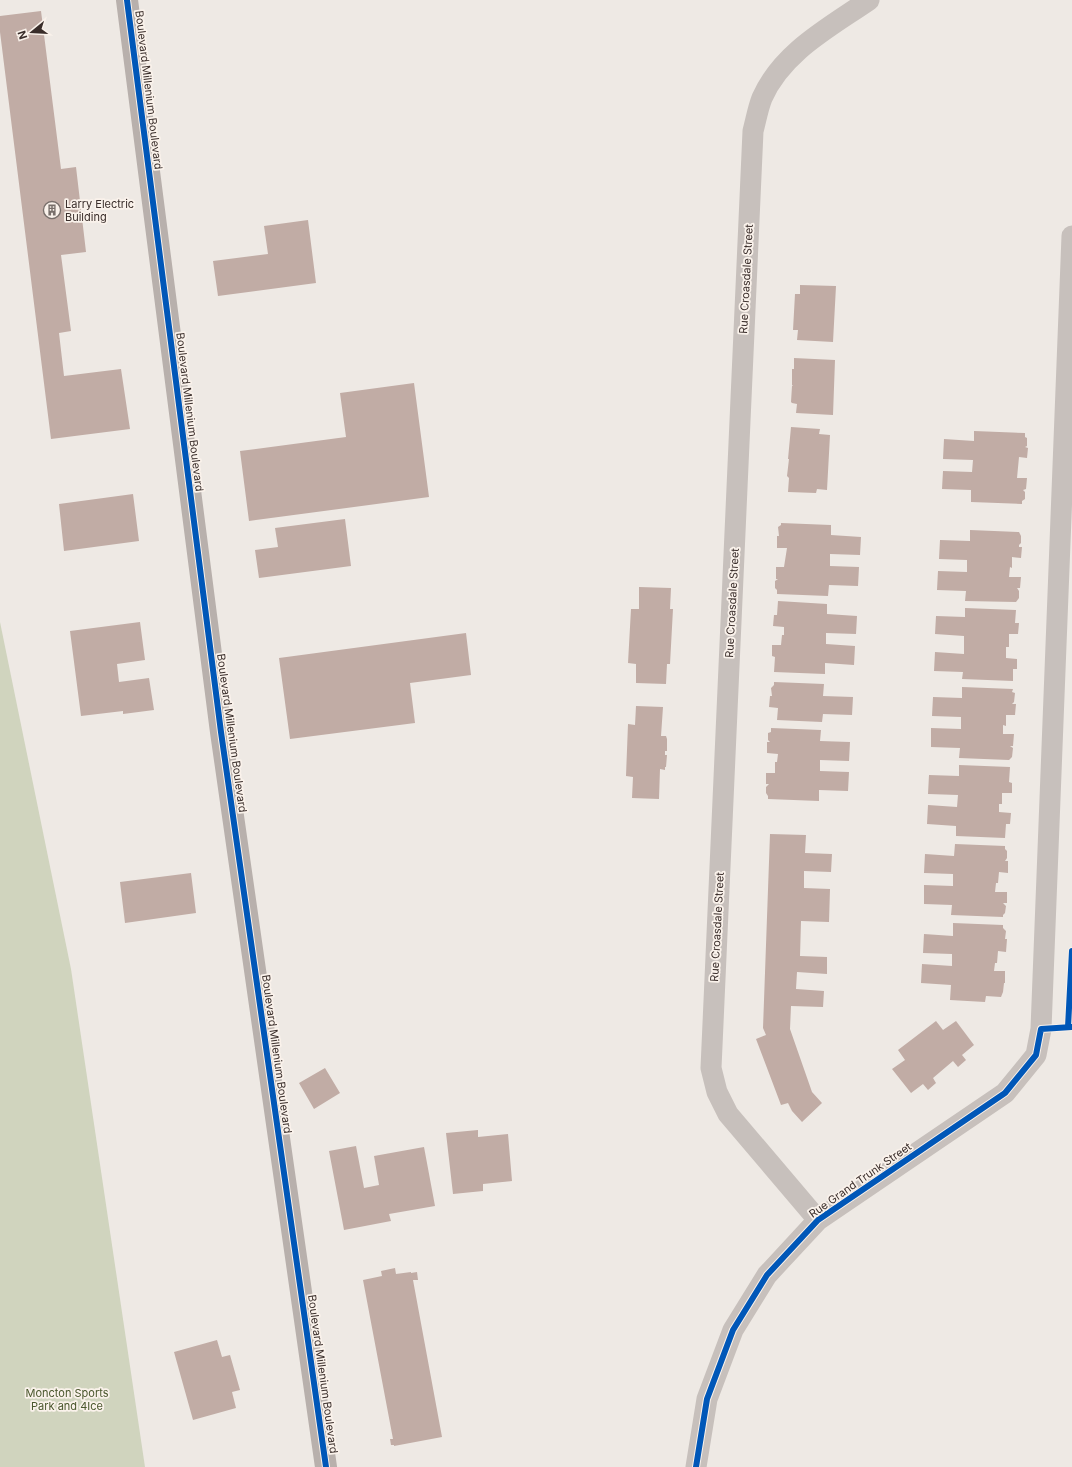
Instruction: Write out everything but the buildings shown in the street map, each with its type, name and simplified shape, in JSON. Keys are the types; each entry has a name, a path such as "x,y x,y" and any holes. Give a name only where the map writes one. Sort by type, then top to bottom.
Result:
{"main road":[{"name":"Boulevard Millenium Boulevard","path":"127,0 221,732 326,1467"}],"street":[{"name":"Rue Croasdale Street","path":"818,1220 728,1114 717,1092 711,1068 753,131 762,98 779,70 804,45 869,0"},
{"name":"Rue Grand Trunk Street","path":"696,1467 707,1399 733,1330 767,1275 818,1220 1004,1093 1036,1055 1041,1029 1072,236"}],"path":[{"path":"1068,1020 1070,1027"}],"green space":[{"name":"Moncton Sports Park and 4Ice","path":"0,622 71,969 145,1467 0,1467"}],"cycle path":[{"path":"127,0 221,732 326,1467"},
{"path":"1068,1027 1072,951"},
{"path":"696,1467 707,1399 733,1330 767,1275 818,1220 1005,1093 1036,1055 1041,1029 1072,1027"}],"place":[{"name":"Larry Electric Building","path":"52,210"}]}
